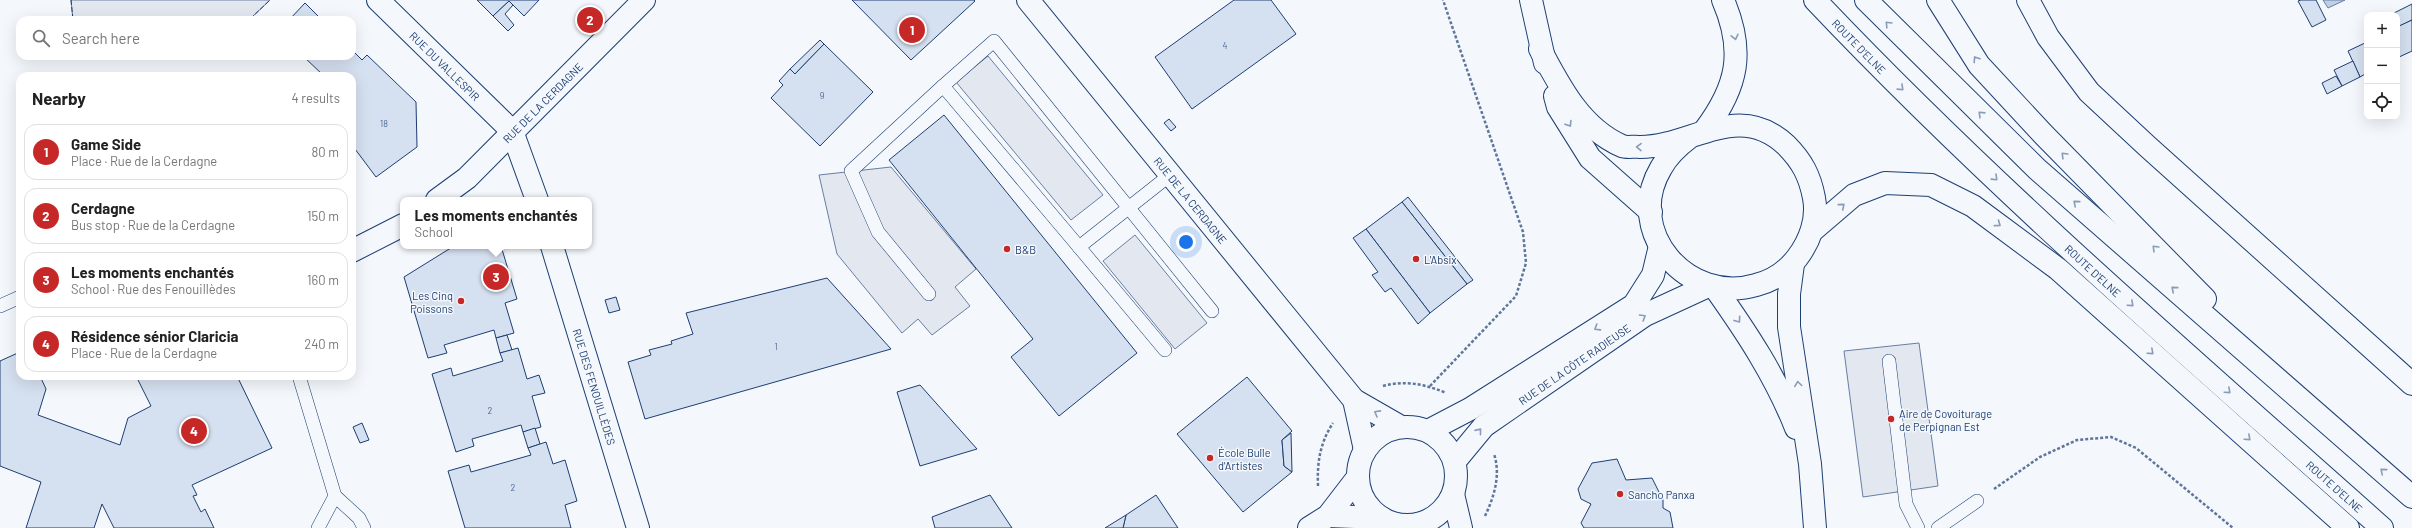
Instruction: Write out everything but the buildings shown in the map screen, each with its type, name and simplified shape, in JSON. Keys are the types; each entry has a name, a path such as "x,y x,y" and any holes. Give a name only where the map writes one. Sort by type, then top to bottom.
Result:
{"main road":[{"name":"RUE DU VALLESPIR","path":"378,0 512,131"},
{"name":"RUE DE LA CERDAGNE","path":"442,197 467,178 512,131 644,0"},
{"name":"RUE DE LA CERDAGNE","path":"1028,0 1354,400 1401,427"},
{"path":"1531,0 1540,49 1558,108 1590,158 1650,212"},
{"path":"1540,49 1562,92 1590,125 1623,146 1658,147 1697,134 1730,125 1756,128 1780,139 1794,152 1811,179 1816,205 1812,231 1805,249 1793,264 1770,281 1743,289 1711,287 1688,277 1672,263 1660,246 1654,230 1650,212 1652,190 1660,169 1673,151 1697,134 1718,112 1734,74 1737,46 1732,21 1723,0"},
{"name":"ROUTE D'ELNE","path":"1815,0 1862,49 2091,269 2382,528"},
{"path":"1866,0 2037,169 2412,497"},
{"path":"1938,0 1984,71 2042,134 2329,425"},
{"path":"2028,0 2048,37 2089,92 2412,384"},
{"path":"512,131 535,197"},
{"path":"1812,231 1854,196 1885,183 1931,186 1973,206 2058,268 2348,528"},
{"path":"356,249 400,227"},
{"name":"RUE DE LA CÔTE RADIEUSE","path":"1428,431 1470,409 1634,305 1653,275 1660,246"},
{"name":"RUE DES FENOUILLÈDES","path":"553,249 638,528"},
{"path":"1793,264 1789,294 1789,327 1810,464 1815,528"},
{"path":"1711,287 1750,336 1783,396 1810,464"},
{"name":"RUE DE LA CÔTE RADIEUSE","path":"1455,461 1484,426 1645,316 1711,287"},
{"name":"RUE DE LA CERDAGNE","path":"1354,400 1365,450"},
{"path":"1401,427 1415,427 1428,431 1440,438 1449,449 1455,461 1457,478 1453,494 1438,515 1415,526 1397,524 1382,518 1369,508 1361,493 1358,477 1359,463 1365,450 1374,439 1387,431 1401,427"},
{"path":"1309,528 1328,516 1358,477"},
{"path":"1453,494 1461,528"},
{"path":"1328,516 1382,518"}],"lane":[{"path":"929,294 878,232 851,171 994,41 1126,208 1212,311"},
{"path":"943,86 1165,350"},
{"path":"1079,247 1126,208 1170,175"},
{"path":"0,306 16,299"},
{"path":"1889,361 1906,504 1918,528"},
{"path":"300,380 335,496 359,518 364,528"},
{"path":"318,528 335,496"},
{"path":"1938,528 1977,501"}],"path":[{"path":"1430,386 1516,296 1526,263 1523,232 1443,0"},
{"path":"1977,501 2040,457 2077,440 2111,437 2136,448 2233,528"}],"shaded area":[{"path":"71,0 270,0 253,16 73,16"},
{"path":"988,56 1103,195 1071,220 956,82"},
{"path":"891,167 976,269 955,287 970,306 932,335 918,319 902,333 837,254 819,175"},
{"path":"1135,235 1207,323 1175,349 1103,261"},
{"name":"Aire de Covoiturage de Perpignan Est","path":"1919,343 1938,486 1863,497 1844,351"}],"water":[{"path":"2323,0 2345,0 2328,8"}],"fence":[{"path":"71,0 73,16"},
{"path":"253,16 270,0"}],"place":[{"name":"Cerdagne","path":"590,20"},
{"name":"Game Side","path":"912,30"},
{"name":"B&B","path":"1007,249"},
{"name":"L'Absix","path":"1416,259"},
{"name":"Les moments enchantés","path":"496,277"},
{"name":"Les Cinq Poissons","path":"461,301"},
{"name":"Aire de Covoiturage de Perpignan Est","path":"1891,419"},
{"name":"Résidence sénior Claricia","path":"194,431"},
{"name":"École Bulle d'Artistes","path":"1210,458"},
{"name":"Sancho Panxa","path":"1620,494"}]}
